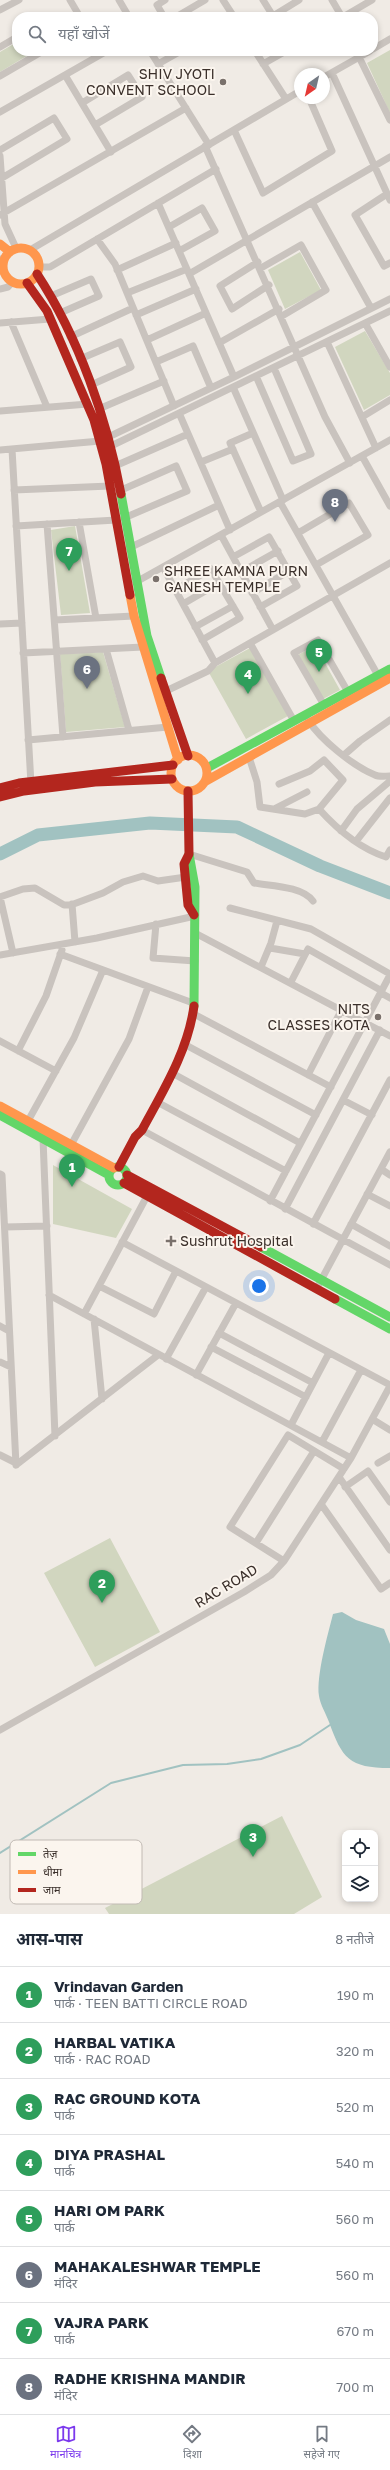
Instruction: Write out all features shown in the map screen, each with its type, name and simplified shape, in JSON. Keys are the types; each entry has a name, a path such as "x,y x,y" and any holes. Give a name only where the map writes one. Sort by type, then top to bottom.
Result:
{"street":[{"path":"0,10 19,0"},
{"path":"70,0 77,12"},
{"path":"119,0 126,12"},
{"path":"161,12 157,5 165,0"},
{"path":"185,12 205,0"},
{"path":"223,0 231,12"},
{"path":"263,0 270,12"},
{"path":"280,12 299,0"},
{"path":"332,0 340,12"},
{"path":"352,12 372,0"},
{"path":"378,46 390,39"},
{"path":"0,48 12,40"},
{"path":"0,76 34,56"},
{"path":"0,112 96,56"},
{"path":"153,56 186,108 207,145 216,169 260,265 325,417 350,463"},
{"path":"158,64 172,56"},
{"path":"258,56 286,99"},
{"path":"263,64 277,56"},
{"path":"390,120 359,57 332,73 389,197 355,215 384,266 390,263"},
{"path":"65,75 111,152"},
{"path":"82,103 128,75 142,97 95,125"},
{"path":"0,244 13,250 30,250 294,94"},
{"path":"234,130 263,193 332,151 312,104"},
{"path":"3,214 186,108"},
{"path":"0,150 54,118 67,139 2,178"},
{"path":"0,156 3,214 13,250"},
{"path":"127,293 188,272 390,157"},
{"path":"27,283 38,271 50,267 216,169"},
{"path":"312,202 371,308"},
{"path":"158,203 234,377"},
{"path":"169,227 202,208 215,231 179,251"},
{"path":"97,239 117,270 174,406"},
{"path":"117,270 176,243"},
{"path":"219,343 326,290 301,245 220,286 232,309 268,285"},
{"path":"13,250 2,259 4,271 13,282 27,283 39,298 50,318 88,404 100,441 110,486 129,548 147,636 188,756"},
{"path":"30,250 39,260 38,271 60,313 101,408 111,446 119,491 120,519 134,616 168,727 175,762 172,779"},
{"path":"51,296 91,279 99,296 60,313"},
{"path":"0,289 8,287 13,282"},
{"path":"136,315 196,289"},
{"path":"0,450 100,441 212,388 390,299"},
{"path":"70,337 133,308"},
{"path":"111,446 390,311"},
{"path":"147,340 206,313"},
{"path":"0,323 50,318"},
{"path":"11,322 47,407"},
{"path":"365,323 390,368"},
{"path":"80,359 120,342 131,367 91,385"},
{"path":"327,342 376,448"},
{"path":"156,362 193,346 212,388"},
{"path":"256,376 293,461 311,454 274,368"},
{"path":"101,408 164,381"},
{"path":"233,387 282,501 298,533 379,679"},
{"path":"362,417 390,400"},
{"path":"0,411 88,404"},
{"path":"179,413 230,530"},
{"path":"253,433 230,443 261,512"},
{"path":"115,466 188,434"},
{"path":"136,582 390,440"},
{"path":"100,441 111,446"},
{"path":"12,449 31,786"},
{"path":"201,462 232,449"},
{"path":"362,456 390,506"},
{"path":"16,526 120,519 187,491 176,466 119,491"},
{"path":"14,490 110,486"},
{"path":"298,533 348,503 368,535 316,565"},
{"path":"129,548 219,505"},
{"path":"79,522 96,618"},
{"path":"47,524 63,737"},
{"path":"221,535 273,630"},
{"path":"233,557 269,537 298,586 260,607"},
{"path":"241,572 278,551"},
{"path":"166,691 208,671 215,663 390,563"},
{"path":"163,567 215,663"},
{"path":"176,590 211,569 240,618 202,640"},
{"path":"252,593 289,571"},
{"path":"183,604 219,583"},
{"path":"195,627 233,606"},
{"path":"55,620 134,616"},
{"path":"0,624 22,623"},
{"path":"324,705 294,653 318,640 348,692"},
{"path":"250,643 294,721"},
{"path":"23,653 143,647"},
{"path":"106,649 129,730"},
{"path":"188,796 201,788 206,781 249,757 307,719 379,679 390,669"},
{"path":"206,768 294,721 307,719 324,705 348,692 379,679 390,678"},
{"path":"307,719 321,737 344,755 376,776 390,777"},
{"path":"344,755 360,741 390,720"},
{"path":"28,740 168,727"},
{"path":"0,798 31,786 175,762 188,756 198,758 206,768 206,781"},
{"path":"249,757 257,782 260,807 305,814 319,810 343,780 324,760 310,771 279,784"},
{"path":"390,777 390,788"},
{"path":"341,831 356,809 390,777"},
{"path":"0,788 137,778 172,779 188,796 188,854 184,864 188,905 195,916"},
{"path":"274,809 307,792"},
{"path":"357,840 390,798"},
{"path":"319,810 346,836 357,840 386,857 390,850"},
{"path":"188,854 247,872 254,882 287,888 309,895 313,901"},
{"path":"120,1173 135,1137 142,1130 172,1073 191,1025 195,961 195,916 193,864 188,854"},
{"path":"13,953 0,897 23,889 35,888 64,905 72,904 103,893 123,882 143,876 158,881 186,877"},
{"path":"72,904 75,942"},
{"path":"230,908 311,929 390,975 270,1201"},
{"path":"0,955 75,942 195,916"},
{"path":"261,967 270,948 277,921"},
{"path":"156,924 153,958 195,961"},
{"path":"195,933 291,982 390,1036"},
{"path":"18,1051 46,996 64,944"},
{"path":"270,948 305,954"},
{"path":"291,982 308,949 390,998"},
{"path":"60,954 193,1003"},
{"path":"28,1121 87,1012 103,970"},
{"path":"71,1145 129,1039 148,986"},
{"path":"308,1075 342,1009"},
{"path":"192,1013 331,1087"},
{"path":"285,1209 380,1030"},
{"path":"0,1041 56,1071"},
{"path":"184,1044 316,1115"},
{"path":"172,1073 300,1143"},
{"path":"313,1224 390,1080"},
{"path":"343,1100 372,1115"},
{"path":"157,1102 286,1171"},
{"path":"0,1106 120,1173 390,1317"},
{"path":"0,1115 43,1139 120,1173 147,1196 390,1329"},
{"path":"142,1130 390,1265"},
{"path":"43,1139 55,1436"},
{"path":"316,1289 390,1152"},
{"path":"380,1169 390,1174"},
{"path":"0,1174 2,1175 5,1227 16,1462"},
{"path":"367,1194 390,1206"},
{"path":"84,1314 147,1196"},
{"path":"351,1224 390,1246"},
{"path":"5,1227 47,1226"},
{"path":"122,1242 390,1386"},
{"path":"99,1286 154,1314 176,1271"},
{"path":"0,1281 8,1284"},
{"path":"166,1359 206,1287"},
{"path":"49,1295 351,1458"},
{"path":"196,1375 236,1303"},
{"path":"94,1319 102,1399"},
{"path":"0,1326 9,1331"},
{"path":"219,1333 313,1383"},
{"path":"211,1347 306,1397"},
{"path":"291,1425 329,1353"},
{"path":"0,1455 16,1462 16,1465 158,1355"},
{"path":"0,1362 11,1368"},
{"path":"322,1442 361,1370"},
{"name":"RAC ROAD","path":"0,1730 244,1592 271,1575 284,1561 344,1470 390,1386"},
{"path":"372,1419 390,1430"},
{"path":"284,1561 230,1527 288,1434 344,1470"},
{"path":"256,1543 314,1451"},
{"path":"378,1463 390,1456"},
{"path":"345,1487 368,1471 390,1502"},
{"path":"339,1477 390,1550"},
{"path":"321,1504 381,1589 390,1583"}],"green space":[{"path":"12,45 12,56 27,56 0,72 0,52"},
{"path":"390,50 390,113 367,63"},
{"path":"300,252 321,290 285,309 268,270"},
{"path":"365,331 390,373 390,395 364,410 335,347"},
{"path":"75,526 90,613 61,615 51,530"},
{"path":"315,645 340,690 323,699 298,655"},
{"path":"250,648 288,716 246,739 208,671"},
{"path":"103,652 125,727 66,732 60,654"},
{"path":"53,1165 132,1209 116,1238 53,1224"},
{"path":"110,1538 160,1632 95,1667 44,1573"},
{"path":"282,1816 322,1897 294,1914 109,1914 105,1908 113,1904 142,1904 142,1889"}],"water":[{"path":"342,1612 356,1620 384,1629 390,1644 390,1768 376,1768 356,1763 343,1752 338,1744 319,1696 319,1678 333,1614"}],"waterway":[{"path":"0,854 38,835 150,823 237,827 320,866 390,893"},
{"path":"21,1840 111,1783 183,1765 227,1764 261,1759 300,1745 330,1725"},
{"path":"0,1853 10,1847"}],"traffic: fast":[{"path":"121,494 147,636 161,678"},
{"path":"207,768 390,669"},
{"path":"189,854 195,887 194,1006"},
{"path":"0,1115 109,1175"},
{"path":"118,1167 124,1170 127,1176 124,1182 118,1185 112,1182 109,1176 112,1170 118,1167"},
{"path":"261,1247 390,1317"},
{"path":"335,1299 390,1329"}],"traffic: slow":[{"path":"0,244 10,252"},
{"path":"21,248 34,253 39,266 34,279 21,284 8,279 3,266 8,253 21,248"},
{"path":"130,595 134,616 178,760"},
{"path":"206,781 390,678"},
{"path":"192,755 202,760 206,766 207,773 206,780 202,786 196,790 186,791 176,786 172,780 171,770 176,760 182,756 192,755"},
{"path":"0,1106 114,1168"}],"traffic: jam":[{"path":"37,274 66,325 90,380 108,437 121,494"},
{"path":"27,283 47,311 94,420 106,464 130,595"},
{"path":"161,678 188,756"},
{"path":"0,788 19,783 173,765"},
{"path":"0,797 24,791 95,782 172,779"},
{"path":"188,791 189,854 184,864 188,905 194,915"},
{"path":"119,1167 135,1137 142,1130 174,1070 186,1039 194,1006"},
{"path":"127,1175 261,1247"},
{"path":"124,1183 335,1299"}],"place":[{"name":"SHIV JYOTI CONVENT SCHOOL","path":"223,82"},
{"name":"RADHE KRISHNA MANDIR","path":"335,522"},
{"name":"VAJRA PARK","path":"69,571"},
{"name":"SHREE KAMNA PURN GANESH TEMPLE","path":"156,579"},
{"name":"HARI OM PARK","path":"319,672"},
{"name":"MAHAKALESHWAR TEMPLE","path":"87,689"},
{"name":"DIYA PRASHAL","path":"248,694"},
{"name":"NITS CLASSES KOTA","path":"378,1017"},
{"name":"Vrindavan Garden","path":"72,1187"},
{"name":"Sushrut Hospital","path":"171,1241"},
{"name":"HARBAL VATIKA","path":"102,1603"},
{"name":"RAC GROUND KOTA","path":"253,1857"}]}
